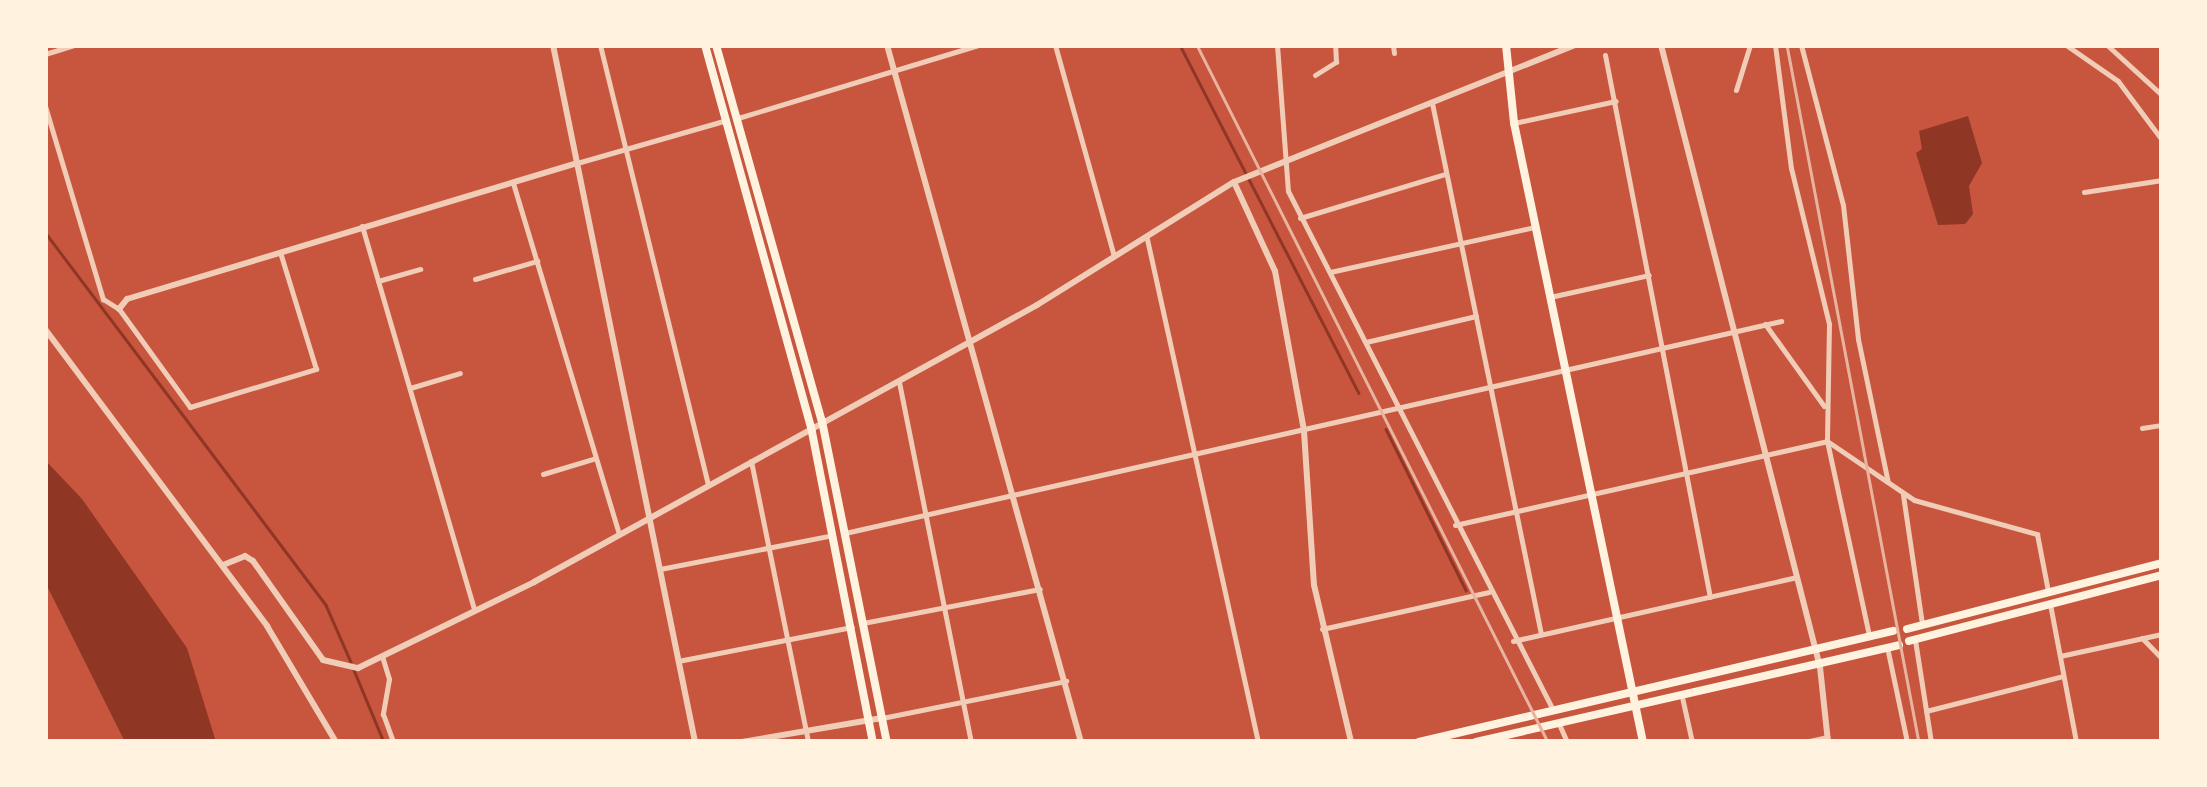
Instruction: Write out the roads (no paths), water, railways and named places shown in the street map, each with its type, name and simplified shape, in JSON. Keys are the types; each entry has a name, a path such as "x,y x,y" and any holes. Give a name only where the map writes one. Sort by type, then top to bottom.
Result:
{"highway":[{"path":"705,45 732,120 822,420 887,742"},
{"path":"716,45 811,427 873,742"},
{"path":"1506,45 1505,74 1514,124 1643,742"},
{"path":"1907,628 2162,562"},
{"path":"1912,640 2162,575"},
{"path":"1419,742 1816,653 1893,631"},
{"path":"1476,742 1820,667 1899,644"}],"street":[{"path":"45,54 75,45"},
{"path":"553,45 695,742"},
{"path":"600,45 708,484"},
{"path":"886,45 973,340 1081,742"},
{"path":"119,309 127,299 362,226 979,45"},
{"path":"1054,45 1115,259"},
{"path":"1277,45 1286,159 1300,218 1366,342 1513,641 1554,710"},
{"path":"1315,75 1336,62 1335,45"},
{"path":"223,565 245,556 253,561 323,660 348,670 358,668 650,518 973,340 1115,259 1234,182 1575,45"},
{"path":"1661,45 1820,667 1828,740 1804,742"},
{"path":"1736,90 1750,45"},
{"path":"1775,45 1791,168 1829,324 1824,406 1827,442 1869,639"},
{"path":"1801,45 1843,205 1858,339 1889,484"},
{"path":"2066,45 2118,80 2162,140"},
{"path":"2107,45 2162,95"},
{"path":"1606,56 1710,597"},
{"path":"1432,101 1542,634"},
{"path":"1514,124 1616,101"},
{"path":"45,106 103,299 119,309 190,407 313,373 280,252"},
{"path":"1300,218 1446,174"},
{"path":"512,180 619,533"},
{"path":"2084,192 2162,180"},
{"path":"1234,182 1272,258 1304,430 1322,628 1351,742"},
{"path":"362,226 474,608"},
{"path":"1330,272 1535,227"},
{"path":"1147,238 1258,742"},
{"path":"476,280 536,261"},
{"path":"378,281 420,269"},
{"path":"1549,298 1649,275"},
{"path":"1366,342 1476,316"},
{"path":"845,533 1016,499 1781,320"},
{"path":"1764,324 1824,406"},
{"path":"45,329 223,565 336,742"},
{"path":"410,388 460,372"},
{"path":"898,380 972,742"},
{"path":"2142,428 2162,425"},
{"path":"1456,525 1589,492 1827,442 1904,495 1956,516 2037,534 2048,591"},
{"path":"543,474 596,458"},
{"path":"751,461 808,742"},
{"path":"1904,495 1922,624"},
{"path":"660,569 834,535"},
{"path":"1513,641 1796,577"},
{"path":"864,623 1040,589"},
{"path":"1322,628 1489,592"},
{"path":"2050,604 2074,741"},
{"path":"678,661 853,627"},
{"path":"2060,656 2162,634"},
{"path":"2142,638 2162,658"},
{"path":"1912,640 1931,742"},
{"path":"1887,647 1907,742"},
{"path":"382,656 388,678 382,714 393,742"},
{"path":"1926,711 2063,676"},
{"path":"742,742 1066,682"},
{"path":"1682,697 1692,742"},
{"path":"1559,724 1568,742"}],"waterway":[{"path":"1180,45 1359,393"},
{"path":"45,232 326,605 351,662"},
{"path":"1386,429 1466,590"},
{"path":"354,670 384,742"}],"railway":[{"path":"1197,45 1548,742"},
{"path":"1787,45 1919,742"}]}
